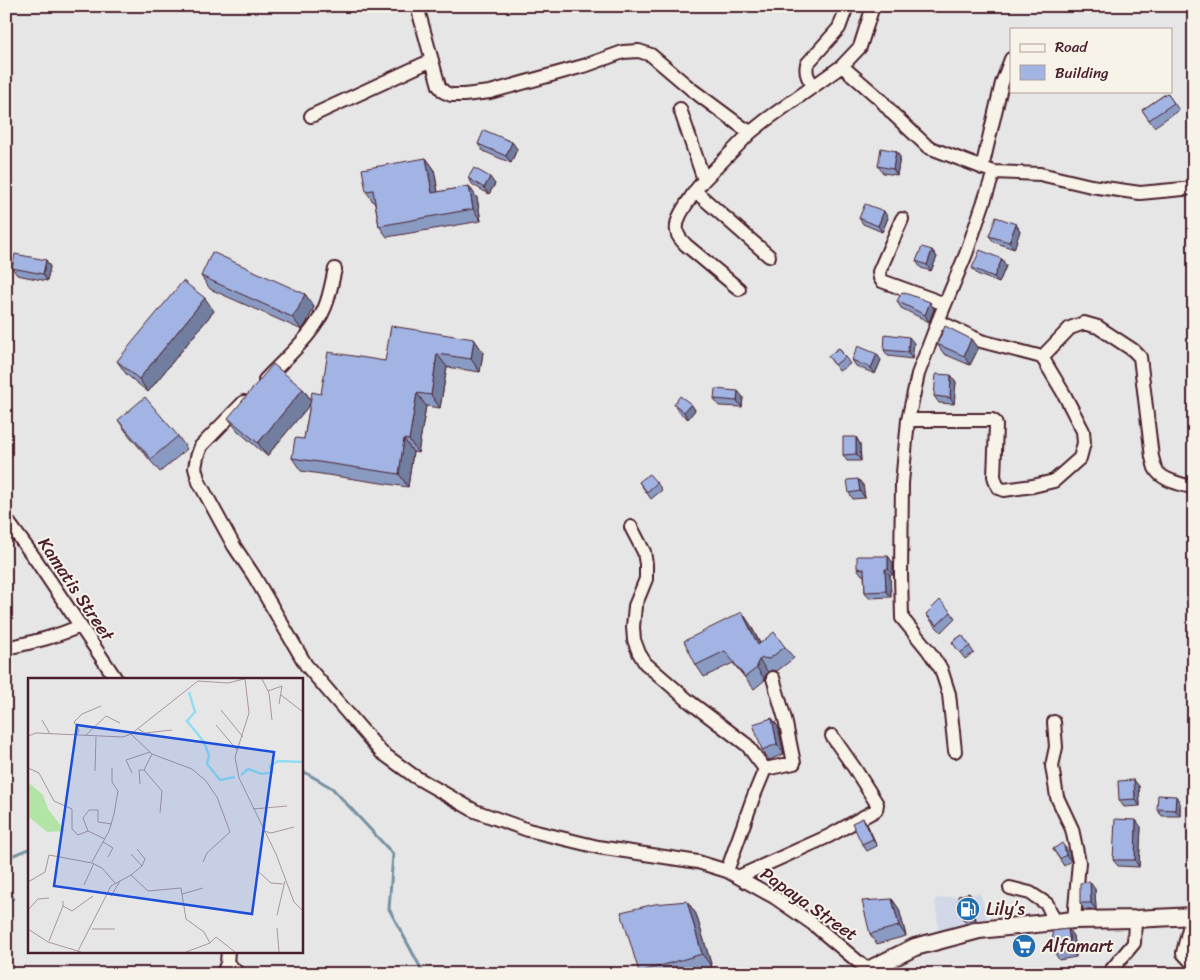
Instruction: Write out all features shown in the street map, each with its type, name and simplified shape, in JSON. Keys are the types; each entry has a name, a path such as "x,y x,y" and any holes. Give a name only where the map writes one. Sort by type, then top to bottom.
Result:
{"main road":[{"path":"866,972 915,947 979,930 1074,920 1135,920 1193,916"}],"street":[{"path":"417,6 438,86 444,92 451,95 490,92 587,65 622,52 639,51 651,55 691,89 751,132"},
{"path":"814,86 805,70 807,64 838,28 847,6"},
{"path":"739,289 686,245 677,232 677,220 704,180 751,132 842,66 860,47 873,6"},
{"path":"311,116 432,60"},
{"path":"955,751 949,694 941,669 902,618 902,483 908,420 918,374 966,254 988,170 1002,83 1010,62"},
{"path":"842,66 881,100 928,148 988,170 1040,174 1091,186 1140,193 1194,188"},
{"path":"680,108 704,180"},
{"path":"695,191 769,256"},
{"path":"902,219 879,272 880,278 882,281 945,304"},
{"name":"Papaya Street","path":"335,269 326,306 317,323 307,336 201,446 195,468 199,482 234,546 254,576 306,665 381,752 414,776 475,811 528,830 598,847 698,862 733,874 774,897 813,924 866,972"},
{"path":"908,420 992,420 995,422 994,476 999,488 1004,490 1054,481 1080,458 1084,443 1083,430 1042,357 981,340 938,321"},
{"path":"1042,357 1070,328 1084,323 1098,327 1133,350 1140,357 1142,363 1152,457 1155,469 1160,475 1194,488"},
{"name":"Kamatis Street","path":"6,519 115,678"},
{"path":"631,527 644,552 646,564 646,579 635,606 633,627 634,640 639,654 645,663 682,695 747,745 765,768"},
{"path":"6,648 42,640 80,626"},
{"path":"765,768 794,763 785,719 773,678"},
{"path":"1054,722 1056,748 1052,766 1057,798 1072,830 1079,862 1074,920"},
{"path":"733,874 829,836 876,810 877,804 832,736"},
{"path":"733,874 753,798 765,768"},
{"path":"1010,888 1030,893 1047,904 1055,922"},
{"path":"1193,916 1183,953 1194,965"},
{"path":"1108,974 1134,943 1135,920"},
{"path":"226,963 239,974"}],"shaded area":[{"path":"980,893 988,921 939,933 935,899"}],"building":[{"path":"1167,93 1174,103 1149,120 1142,110"},
{"path":"484,130 512,142 506,156 478,144"},
{"path":"881,148 896,151 893,169 878,166"},
{"path":"426,158 432,193 469,186 473,209 379,226 373,190 366,191 362,169"},
{"path":"474,168 490,177 484,188 468,178"},
{"path":"865,204 884,211 878,226 859,218"},
{"path":"996,217 1016,224 1009,242 989,236"},
{"path":"922,247 932,250 927,265 916,261"},
{"path":"980,250 1002,259 994,277 972,268"},
{"path":"212,252 305,294 298,309 292,317 201,276"},
{"path":"15,254 46,260 43,274 12,268"},
{"path":"183,281 205,298 139,379 117,361"},
{"path":"902,292 930,302 925,315 897,301"},
{"path":"391,326 474,339 471,359 437,354 431,395 417,393 409,440 404,439 399,474 292,458 295,438 304,439 312,392 321,394 328,352 385,361"},
{"path":"945,326 971,339 964,356 937,344"},
{"path":"885,334 909,337 908,352 884,350"},
{"path":"858,346 877,354 871,368 852,360"},
{"path":"839,348 845,357 835,365 828,356"},
{"path":"273,364 303,389 258,443 228,418"},
{"path":"936,374 951,375 950,398 934,396"},
{"path":"715,389 738,391 737,401 714,399"},
{"path":"680,396 691,404 684,412 674,404"},
{"path":"145,397 178,436 151,459 118,420"},
{"path":"843,437 856,437 856,454 843,455"},
{"path":"649,474 657,483 647,492 639,482"},
{"path":"858,479 860,491 849,493 847,480"},
{"path":"857,556 888,556 888,569 885,569 886,591 865,592 864,569 857,568"},
{"path":"940,600 951,612 937,625 926,614"},
{"path":"742,612 758,645 774,632 785,647 769,659 763,658 759,660 757,668 745,677 725,651 696,665 684,641"},
{"path":"962,635 970,646 960,653 952,642"},
{"path":"772,718 777,744 762,750 753,724"},
{"path":"1134,780 1135,799 1119,800 1118,781"},
{"path":"1158,795 1176,796 1175,810 1157,809"},
{"path":"863,818 873,839 862,844 852,823"},
{"path":"1115,819 1136,820 1135,860 1113,860"},
{"path":"1062,843 1066,855 1060,859 1053,849"},
{"path":"1194,849 1194,864 1193,864 1192,850"},
{"path":"1090,882 1091,903 1080,903 1080,883"},
{"name":"Lily’s","path":"969,893 974,917 963,919 958,896"},
{"path":"892,899 899,926 870,934 862,901"},
{"path":"687,901 702,954 639,972 621,912 655,904"},
{"path":"1068,929 1071,951 1055,953 1052,931"}],"waterway":[{"path":"302,771 332,788 393,854 389,909 424,974"},
{"path":"6,858 28,849"},
{"path":"6,883 13,898 6,904"}],"place":[{"name":"Lily’s","path":"968,909"},
{"name":"Alfamart","path":"1024,946"}]}
